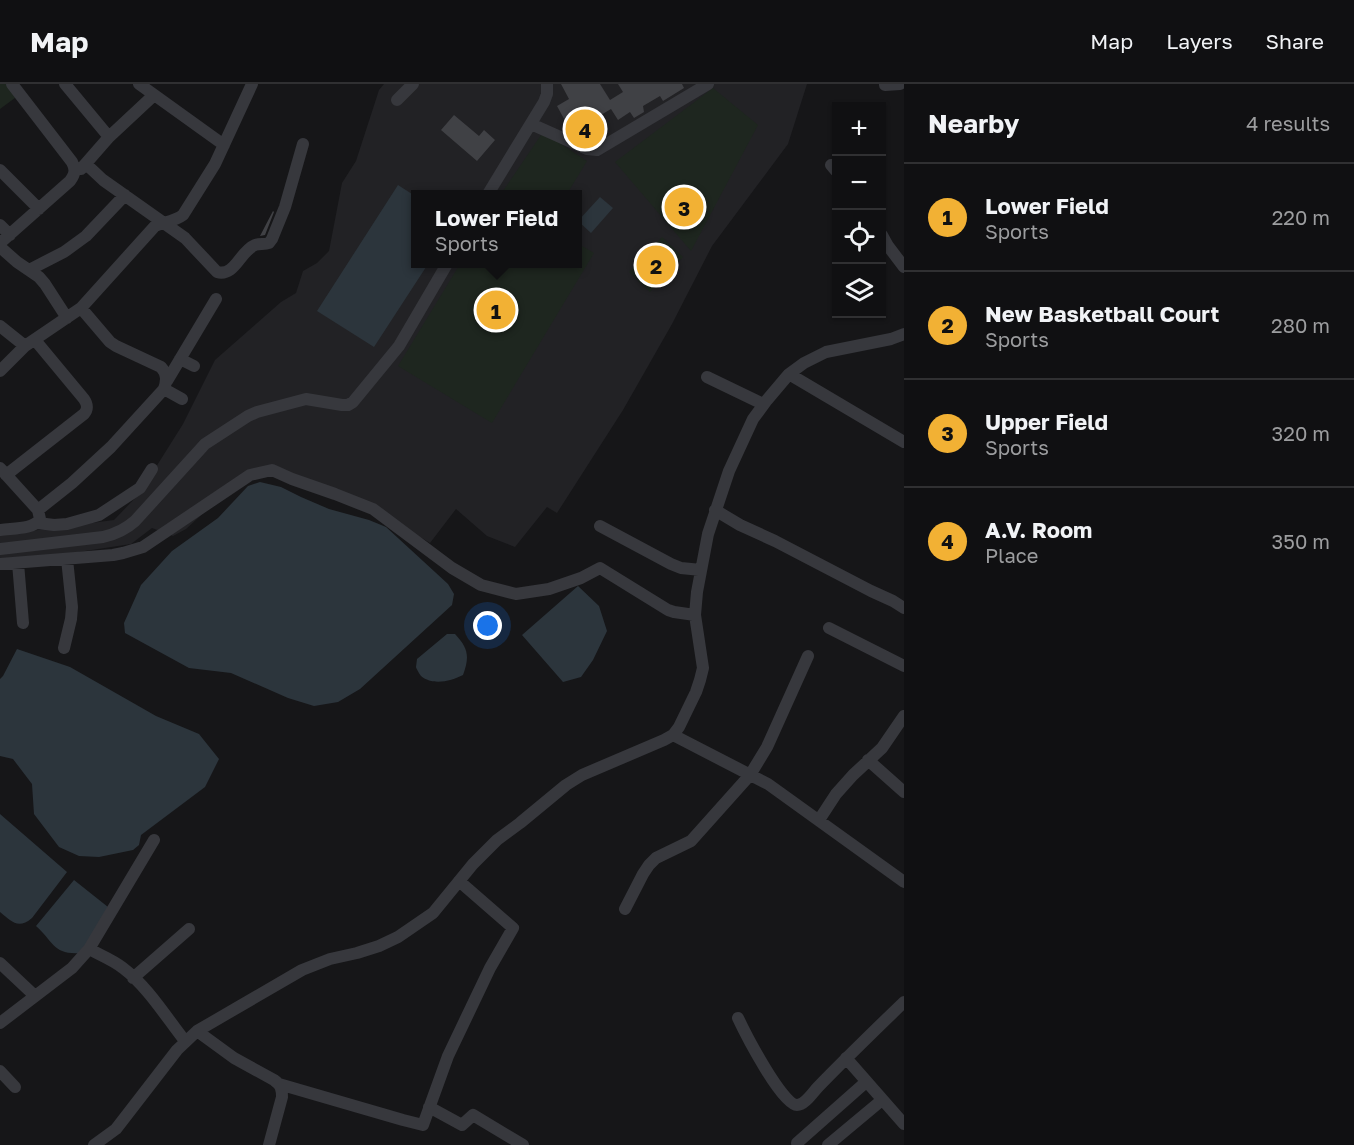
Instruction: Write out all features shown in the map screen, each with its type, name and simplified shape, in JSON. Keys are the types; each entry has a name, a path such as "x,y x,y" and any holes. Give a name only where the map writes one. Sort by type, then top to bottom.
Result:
{"street":[{"path":"12,84 72,162 75,168 74,175"},
{"path":"65,84 109,137"},
{"path":"139,84 224,145"},
{"path":"0,371 30,343 81,308 155,226 176,220 183,215 207,179 252,84"},
{"path":"397,100 412,84"},
{"path":"491,190 544,102 547,84"},
{"path":"531,124 587,148 597,150 708,84"},
{"path":"885,86 900,84"},
{"path":"3,242 70,181 109,137 154,95"},
{"path":"86,164 103,180 184,238 217,272 222,273 228,272 254,245 269,243 272,239 285,207 303,144"},
{"path":"0,170 39,209"},
{"path":"29,270 64,252 86,236 125,195"},
{"path":"0,225 3,242 17,262 45,285 67,318"},
{"path":"886,242 904,267"},
{"path":"0,549 115,534 126,529 135,521 205,444 248,416 306,399 342,405 353,402 399,346 445,268"},
{"path":"0,530 33,526 38,517 111,447 165,385 216,299"},
{"path":"81,308 110,342 161,367 165,372 165,385"},
{"path":"0,326 30,343 87,404 84,414 3,471 38,517 54,525 67,524 99,515 140,488 152,469"},
{"path":"94,1145 116,1129 185,1041 196,1031 302,970 330,959 379,946 398,937 433,913 473,864 497,840 566,785 673,735 696,692 703,668 695,615 708,534 729,471 753,419 789,374 804,363 826,352 891,339 904,334"},
{"path":"180,359 194,366"},
{"path":"789,374 904,442"},
{"path":"708,376 764,404"},
{"path":"165,385 182,399"},
{"path":"0,564 123,554 143,547 250,476 272,470 373,509 452,568 482,585 516,594 549,589 581,578 600,568 674,612 695,615"},
{"path":"715,510 740,525 904,608"},
{"path":"600,526 664,561 681,568 701,570"},
{"path":"64,648 72,607 67,559"},
{"path":"18,563 22,623"},
{"path":"830,628 904,666"},
{"path":"626,909 649,865 656,858 691,841 750,775 767,747 808,656"},
{"path":"819,820 836,794 882,748 904,716"},
{"path":"673,735 768,784 904,882"},
{"path":"868,760 904,792"},
{"path":"0,1023 72,968 89,950 154,840"},
{"path":"196,1031 234,1059 279,1084 423,1125 453,1046 490,968 513,928 459,881"},
{"path":"133,978 189,928"},
{"path":"89,950 117,964 145,989 185,1041"},
{"path":"0,963 35,996"},
{"path":"738,1018 770,1076 789,1101 795,1105 807,1099 904,1002"},
{"path":"846,1058 904,1124"},
{"path":"0,1071 15,1087"},
{"path":"797,1143 867,1082"},
{"path":"269,1145 282,1097 279,1084"},
{"path":"828,1145 882,1100"},
{"path":"429,1107 462,1125 473,1115 523,1145"}],"shaded area":[{"path":"0,84 10,84 19,95 0,109"},
{"path":"384,84 807,84 788,144 712,246 672,324 623,410 557,513 547,507 515,547 487,536 456,509 430,543 367,505 257,471 210,507 186,529 173,536 152,528 131,544 65,554 0,560 0,535 114,520 139,494 183,424 215,360 281,302 296,293 303,271 317,263 329,251 342,183 356,161 379,90"},
{"path":"713,88 758,125 691,251 615,162"},
{"path":"543,132 587,161 569,190 504,190"},
{"path":"398,185 411,193 411,268 425,268 374,347 317,311"},
{"path":"600,197 613,208 591,233 582,225 582,217"},
{"path":"662,237 683,257 650,292 629,272"},
{"path":"582,246 594,253 492,423 398,366 458,268 582,268"},
{"path":"260,482 281,487 329,509 386,527 448,584 454,594 452,605 360,689 338,702 314,706 288,698 231,673 189,668 125,633 124,623 141,585 172,551 218,518 248,486"},
{"path":"578,586 599,606 607,631 593,660 581,677 563,682 522,635"},
{"path":"447,634 455,634 465,648 467,663 463,675 442,682 426,679 416,668 417,659"},
{"path":"17,649 70,667 156,716 199,734 219,759 205,787 141,835 139,845 133,850 99,857 79,856 59,847 34,814 32,784 13,759 0,756 0,679"},
{"path":"0,814 67,872 32,918 19,924 0,912"},
{"path":"74,880 108,907 81,953 59,950 36,926"}],"building":[{"path":"561,84 600,84 610,100 623,92 618,84 682,84 684,88 663,101 660,96 643,106 644,112 634,118 630,112 618,120 611,109 589,122 599,137 591,141 586,140 584,136 582,138 576,135 569,128 557,106 569,99"},
{"path":"454,115 479,136 484,130 495,140 477,161 441,130"},
{"path":"273,211 265,235 260,236"}],"place":[{"name":"A.V. Room","path":"585,129"},
{"name":"Upper Field","path":"684,207"},
{"name":"New Basketball Court","path":"656,265"},
{"name":"Lower Field","path":"496,310"}]}
